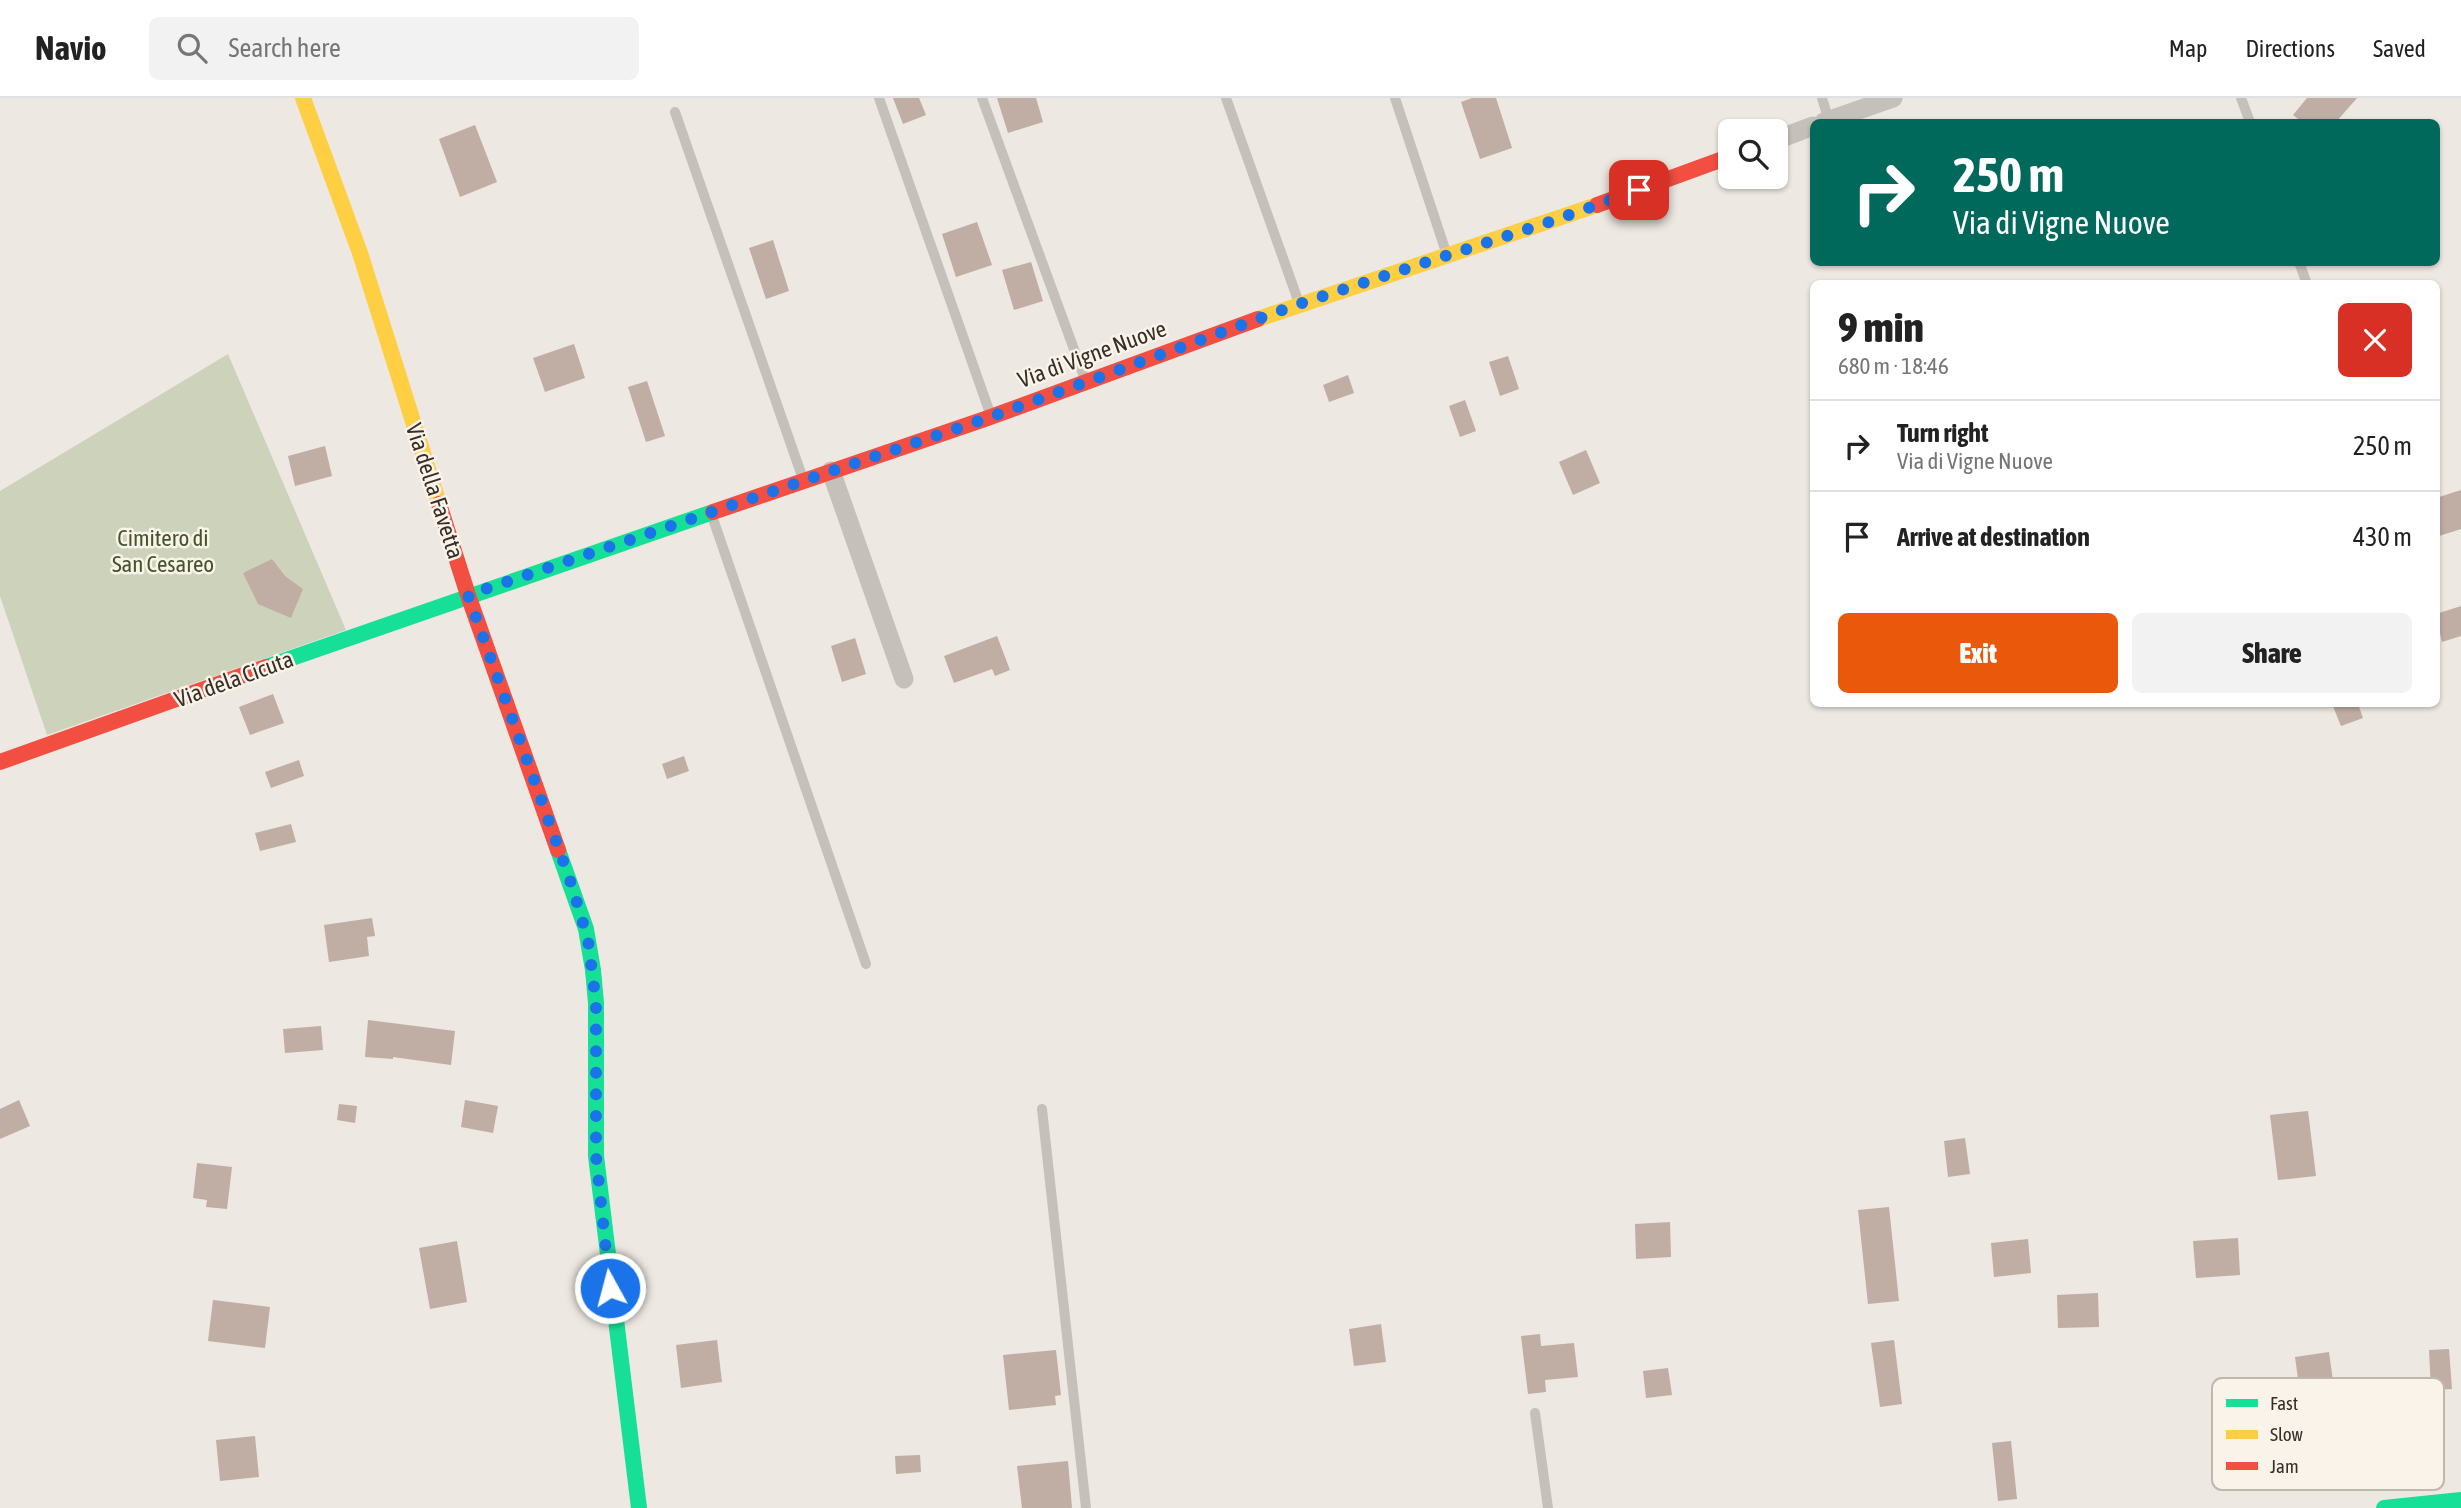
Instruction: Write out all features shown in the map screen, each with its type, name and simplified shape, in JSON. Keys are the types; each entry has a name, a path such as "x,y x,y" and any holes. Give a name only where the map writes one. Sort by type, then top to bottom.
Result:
{"street":[{"name":"Via della Favetta","path":"303,98 360,253 468,595 572,886 588,940 596,1003 596,1156 639,1508"},
{"path":"1833,119 1893,98"},
{"path":"1788,135 1810,127"},
{"name":"Via di Vigne Nuove","path":"468,595 991,417 1299,304 1546,223 1718,161"},
{"path":"831,471 904,679"},
{"name":"Via dela Cicuta","path":"0,762 468,595"},
{"path":"2384,1508 2461,1500"}],"lane":[{"path":"879,98 991,417"},
{"path":"982,98 1086,382"},
{"path":"1226,98 1299,304"},
{"path":"1395,98 1447,255"},
{"path":"1822,98 1822,119"},
{"path":"2241,98 2249,119"},
{"path":"675,112 803,480"},
{"path":"710,512 866,964"},
{"path":"1042,1109 1086,1508"},
{"path":"1535,1413 1548,1508"}],"green space":[{"name":"Cimitero di San Cesareo","path":"228,354 346,630 47,735 0,596 0,491"}],"building":[{"path":"893,98 919,98 926,115 903,124"},
{"path":"997,98 1036,98 1043,122 1008,133"},
{"path":"1472,98 1496,98 1512,148 1480,159 1461,102"},
{"path":"2307,98 2357,98 2339,119 2298,119 2293,115"},
{"path":"475,125 497,182 460,197 439,139"},
{"path":"977,222 992,265 956,277 942,234"},
{"path":"773,240 789,291 766,299 749,248"},
{"path":"1031,262 1043,301 1014,310 1002,270"},
{"path":"574,344 585,378 545,392 533,358"},
{"path":"1508,356 1519,389 1500,396 1489,362"},
{"path":"1348,375 1354,393 1329,402 1323,385"},
{"path":"647,381 665,436 646,442 628,387"},
{"path":"1465,400 1476,431 1460,437 1449,406"},
{"path":"325,446 332,476 295,486 288,456"},
{"path":"1586,450 1600,483 1573,495 1559,462"},
{"path":"2461,490 2461,529 2440,536 2440,497"},
{"path":"272,559 285,576 303,589 291,618 258,604 243,573"},
{"path":"2461,606 2461,636 2442,642 2440,613"},
{"path":"997,636 1010,670 995,676 992,669 954,683 944,656"},
{"path":"855,638 866,674 842,682 831,646"},
{"path":"273,694 284,723 250,735 239,707"},
{"path":"2333,707 2359,707 2363,718 2341,726"},
{"path":"684,756 689,771 667,779 662,764"},
{"path":"299,760 304,776 271,788 265,772"},
{"path":"291,824 296,842 260,851 255,833"},
{"path":"372,918 375,936 367,937 369,956 329,962 324,925"},
{"path":"368,1020 455,1031 451,1065 393,1057 365,1057"},
{"path":"321,1026 323,1050 285,1053 283,1029"},
{"path":"19,1100 30,1126 0,1139 0,1109"},
{"path":"465,1100 498,1106 493,1133 461,1127"},
{"path":"339,1104 357,1106 355,1123 337,1120"},
{"path":"2308,1111 2316,1176 2278,1180 2270,1115"},
{"path":"1965,1138 1970,1174 1948,1177 1944,1141"},
{"path":"197,1163 232,1167 227,1209 206,1207 207,1200 193,1198"},
{"path":"1889,1207 1899,1301 1868,1304 1858,1210"},
{"path":"1670,1222 1671,1257 1636,1259 1635,1224"},
{"path":"2238,1238 2240,1275 2196,1278 2193,1241"},
{"path":"2028,1239 2031,1273 1994,1277 1991,1243"},
{"path":"457,1241 467,1302 430,1309 419,1248"},
{"path":"2098,1293 2099,1327 2058,1328 2057,1295"},
{"path":"213,1300 270,1307 265,1348 208,1341"},
{"path":"1381,1324 1386,1362 1354,1366 1349,1329"},
{"path":"1540,1334 1541,1346 1574,1343 1578,1377 1545,1380 1546,1392 1528,1394 1521,1336"},
{"path":"717,1340 722,1382 681,1388 676,1345"},
{"path":"1894,1340 1902,1404 1880,1407 1871,1343"},
{"path":"2449,1349 2452,1389 2444,1389 2444,1378 2430,1378 2429,1350"},
{"path":"1056,1350 1061,1395 1055,1396 1056,1405 1009,1410 1003,1355"},
{"path":"2329,1352 2333,1378 2298,1378 2295,1357"},
{"path":"1668,1368 1672,1395 1646,1398 1643,1371"},
{"path":"255,1436 259,1477 220,1481 216,1440"},
{"path":"2011,1441 2017,1499 1998,1501 1992,1443"},
{"path":"920,1455 921,1472 896,1474 895,1456"},
{"path":"1068,1461 1072,1508 1022,1508 1017,1466"}],"traffic: fast":[{"path":"266,667 713,512"},
{"path":"558,850 586,929 593,970 596,1003 596,1156 639,1508"},
{"path":"2384,1508 2461,1500"}],"traffic: slow":[{"path":"303,98 360,253 439,504"},
{"path":"1258,319 1597,205"}],"traffic: jam":[{"path":"1597,205 1718,161"},
{"path":"713,512 985,419 1258,319"},
{"path":"439,504 468,595 558,850"},
{"path":"0,762 266,667"}],"route":[{"path":"610,1288 596,1156 596,1003 588,940 572,886 468,595 985,419 1299,304 1639,190"}]}
